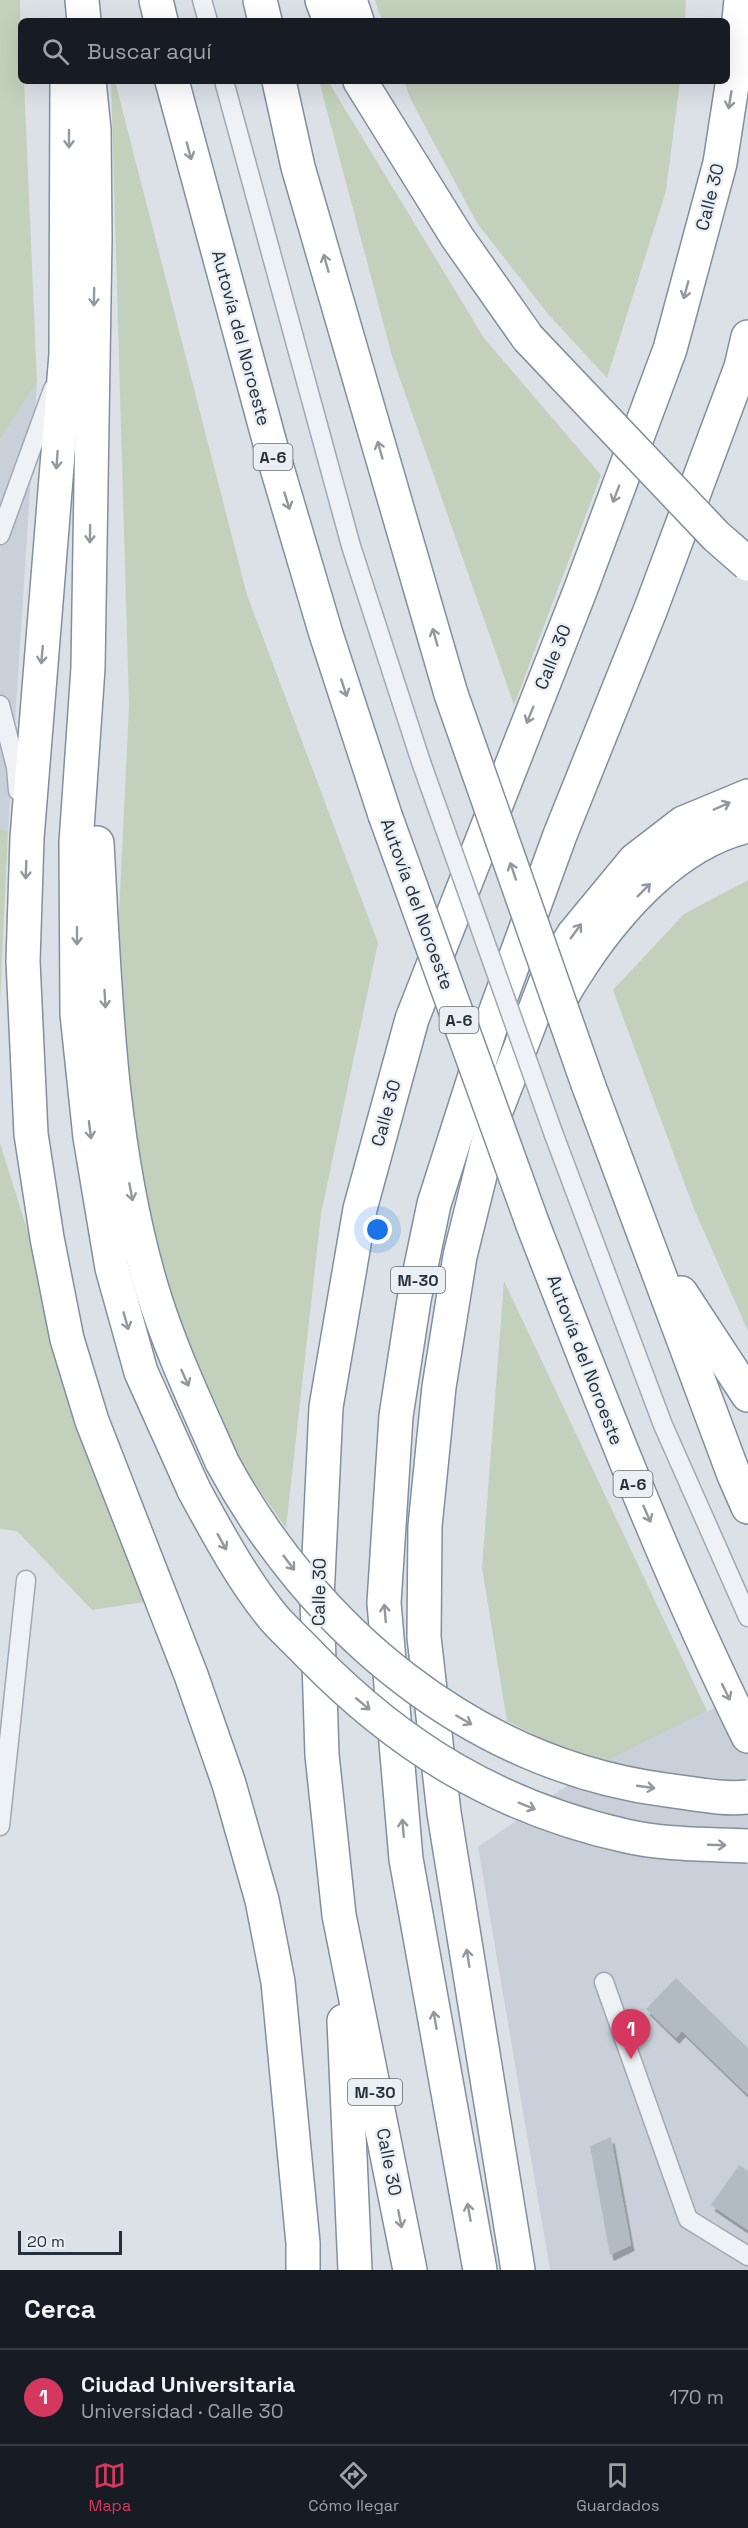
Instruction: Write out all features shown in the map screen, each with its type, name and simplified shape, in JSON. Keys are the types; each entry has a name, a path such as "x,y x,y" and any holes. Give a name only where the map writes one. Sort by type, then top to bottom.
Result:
{"highway":[{"path":"64,0 66,18"},
{"path":"82,0 84,18"},
{"path":"156,0 160,18"},
{"path":"260,0 264,18"},
{"path":"322,0 329,18"},
{"path":"350,0 356,18"},
{"name":"Calle 30","path":"410,2270 339,1915 322,1755 317,1599 326,1407 360,1209 412,1019 580,591 670,349 720,163 733,79 741,0"},
{"path":"68,84 66,354 27,838 23,961 31,1134 46,1238 67,1339 92,1421 195,1686 229,1784 262,1900 278,1982 303,2243 303,2270"},
{"path":"89,84 94,130 95,238 88,668 76,854 77,1014 90,1137 112,1268 141,1372 194,1490 227,1551 273,1617 335,1680 409,1743 464,1776 526,1806 578,1823 628,1836 689,1844 748,1846"},
{"name":"Autovía del Noroeste","path":"172,84 272,451 326,634 385,815 533,1225 633,1484 716,1672 748,1736"},
{"path":"280,84 298,167 451,694 588,1084 748,1507"},
{"path":"362,84 457,237 528,338 716,536 748,564"},
{"path":"379,84 401,147"},
{"name":"M-30","path":"480,2270 406,1859 384,1603 396,1416 414,1300 434,1204 494,1016 560,835 679,533 741,367 748,337"},
{"path":"88,668 106,1014 119,1130 138,1232 152,1287 171,1346 235,1485 291,1565 350,1632 409,1683 446,1709 491,1736 591,1776 639,1786 748,1797"},
{"path":"518,2270 444,1813 424,1637 425,1526 439,1387 460,1256 496,1112 544,986 573,935 635,860 683,823 748,796"},
{"path":"424,1637 444,1529 457,1393 479,1267 514,1120 562,994 607,927 652,882 690,851 748,826"},
{"path":"645,1235 748,1395"},
{"path":"339,1915 355,2270"}],"lane":[{"path":"202,0 207,18"},
{"path":"225,84 351,546 421,762 554,1135 663,1425 748,1617"},
{"path":"0,535 66,354"},
{"path":"0,705 16,767 27,838"},
{"path":"0,1826 7,1693 26,1580"},
{"path":"604,1982 688,2219 748,2256"}],"shaded area":[{"path":"37,382 8,831 0,829 0,440"},
{"path":"748,1695 748,2270 550,2270 478,1847 632,1741"}],"green space":[{"path":"0,0 20,0 18,84 24,84 37,382 0,440"},
{"path":"375,0 686,0 685,18 381,18"},
{"path":"111,84 116,84 247,595 378,943 321,1214 286,1528 189,1391 110,1102 129,705"},
{"path":"320,84 330,84 484,338 601,475 514,705 392,356"},
{"path":"405,84 680,84 666,191 607,378 548,314 477,223 411,100"},
{"path":"0,829 8,831 0,1002"},
{"path":"748,880 748,1331 694,1209 613,990 684,914"},
{"path":"0,1143 144,1602 92,1610 17,1531 0,1529"},
{"path":"504,1281 707,1711 596,1766 507,1721 482,1568"}],"building":[{"path":"676,1978 748,2048 748,2095 682,2031 676,2038 646,2009"},
{"path":"611,2137 631,2245 610,2255 590,2146"},
{"path":"739,2165 748,2171 748,2230 711,2205"}],"place":[{"name":"Ciudad Universitaria","path":"631,2059"}]}
